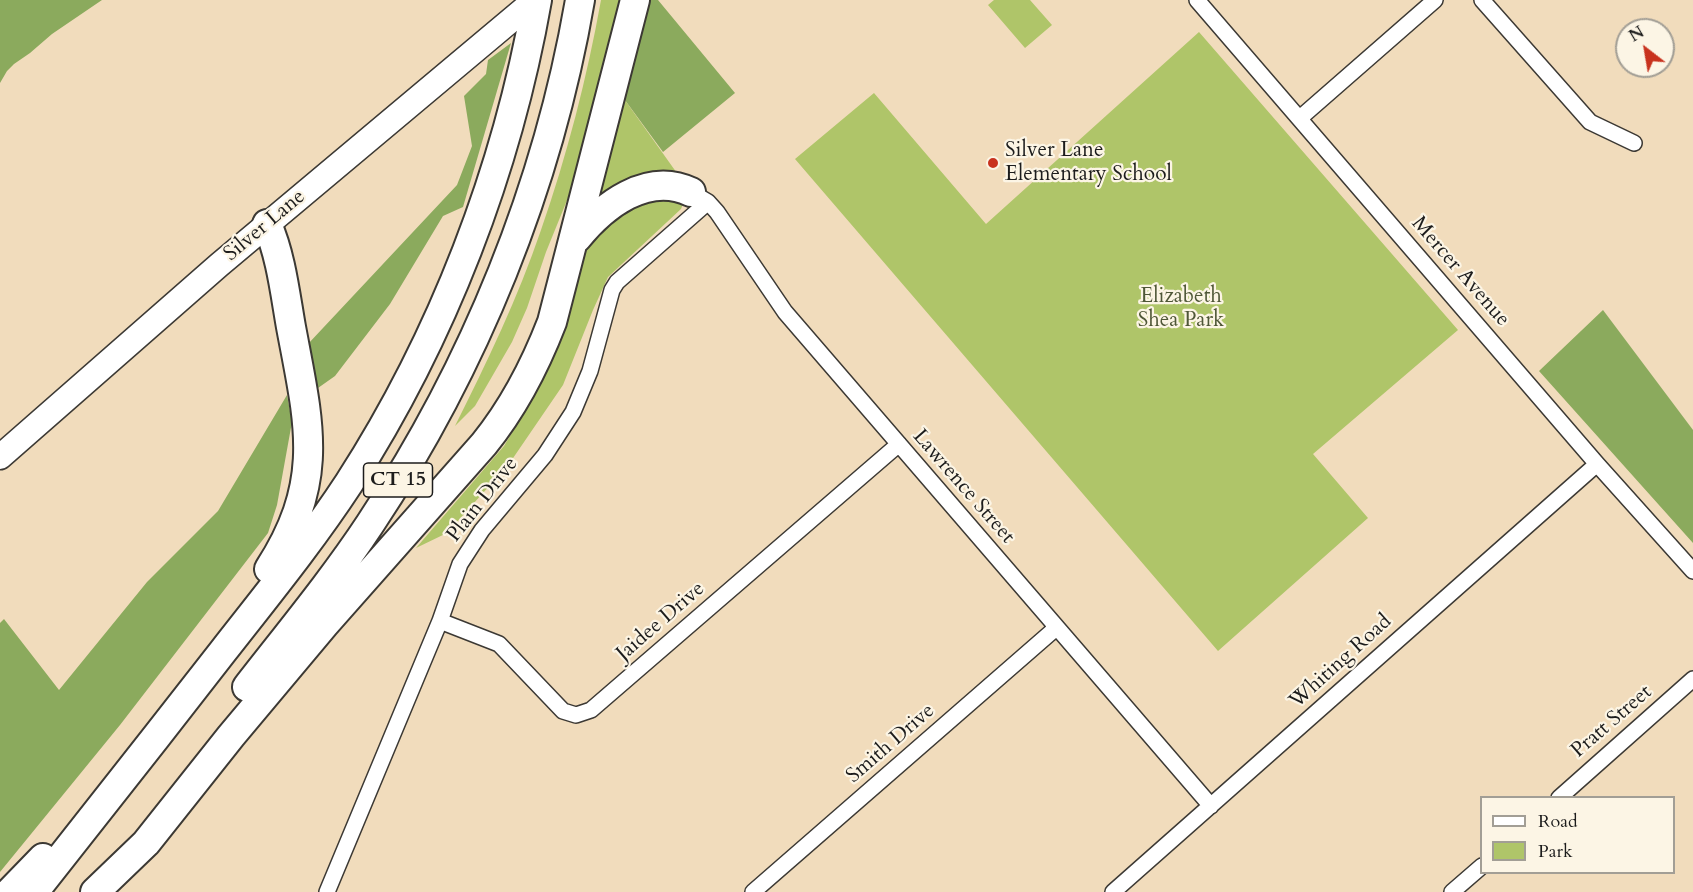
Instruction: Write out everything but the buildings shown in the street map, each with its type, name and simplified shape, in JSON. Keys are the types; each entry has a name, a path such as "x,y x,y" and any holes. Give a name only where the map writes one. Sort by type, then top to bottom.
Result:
{"highway":[{"name":"CT 15","path":"34,892 321,526 377,437 429,337 467,250 501,152 529,43 536,0"},
{"name":"CT 15","path":"87,892 339,568 371,523 430,427 479,329 519,228 557,105 580,0"},
{"path":"95,892 146,843 316,633 499,426 521,390 552,322 635,0"},
{"path":"574,242 598,214 631,193 662,186 676,187 700,197"},
{"path":"179,707 221,633 275,560 293,523 307,480 309,437 306,413 278,256 267,224"},
{"path":"10,892 130,769"}],"main road":[{"name":"Silver Lane","path":"0,457 267,224 536,0"}],"street":[{"name":"Mercer Avenue","path":"1197,0 1597,464 1693,571"},
{"path":"1300,118 1435,0"},
{"path":"1482,0 1590,122 1634,143"},
{"name":"Lawrence Street","path":"700,197 726,223 785,312 1211,806"},
{"name":"Plain Drive","path":"327,892 440,621 460,564 482,530 545,455 573,412 590,371 612,290 617,282 700,197"},
{"name":"Jaidee Drive","path":"440,621 499,644 563,711 576,715 591,710 899,444"},
{"name":"Whiting Road","path":"1113,892 1597,464"},
{"name":"Smith Drive","path":"753,892 1056,628"},
{"name":"Pratt Street","path":"1560,796 1693,679"},
{"path":"1452,892 1480,868"}],"green space":[{"path":"0,0 102,0 52,34 14,64 0,83"},
{"path":"601,0 629,0 572,188 512,342 475,406 455,426 512,305 541,230 576,116"},
{"path":"649,0 658,0 735,93 663,152 622,96"},
{"path":"994,0 1030,0 1052,25 1025,48 988,5"},
{"name":"Elizabeth Shea Park","path":"1199,32 1458,330 1313,454 1368,518 1218,651 795,159 874,93 986,224"},
{"path":"511,43 463,207 443,216 390,304 335,376 318,388 308,344 457,185 472,146 464,96 486,74 488,60"},
{"path":"622,96 679,176 601,199 599,190"},
{"path":"651,194 679,198 683,204 681,209 608,277 563,385 509,464 447,533 416,548 504,446 532,399 552,359 589,238"},
{"path":"1603,310 1693,430 1693,543 1539,371"},
{"path":"287,395 292,422 277,505 268,533 120,725 0,872 0,623 4,619 59,690 147,582 218,511"}],"place":[{"name":"Silver Lane Elementary School","path":"993,163"}]}
